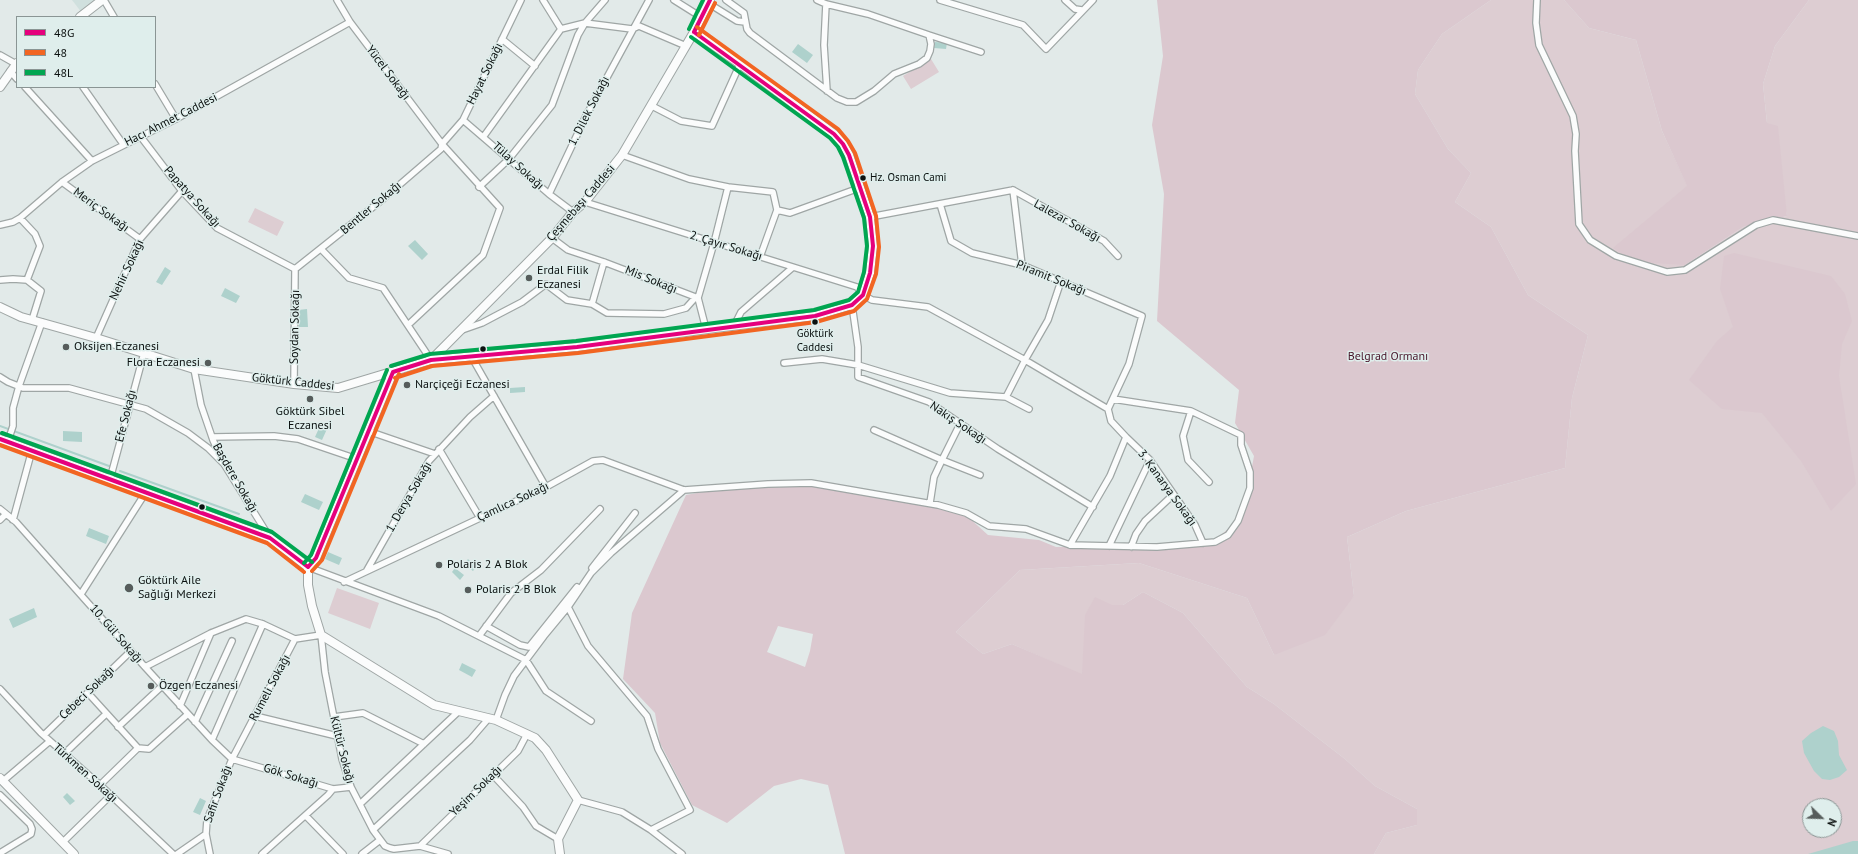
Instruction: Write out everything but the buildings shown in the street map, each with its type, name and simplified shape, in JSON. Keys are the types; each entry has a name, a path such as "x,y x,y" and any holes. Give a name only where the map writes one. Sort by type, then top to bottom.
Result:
{"main road":[{"path":"81,16 103,0"},
{"name":"Çeşmebaşı Caddesi","path":"431,360 552,238 573,212 585,202 622,156 694,32 709,2"},
{"path":"694,32 740,64 834,134 844,144 870,217 873,246 870,273 863,295"},
{"path":"0,87 16,64"},
{"name":"Göktürk Caddesi","path":"0,307 32,320 96,338 194,369 294,384 338,388 431,360 577,347 815,316 852,305 863,295"},
{"path":"393,372 316,558 308,568 308,585 312,606 321,635 434,705 493,719 535,738 546,750 578,800 558,839 560,854"},
{"path":"6,438 32,450 270,538 308,568"},
{"path":"2,780 74,854"}],"street":[{"path":"103,0 113,16"},
{"name":"Yücel Sokağı","path":"337,0 350,22 442,144 479,187 500,208 483,255 408,325"},
{"name":"Hayat Sokağı","path":"442,144 463,120 521,0"},
{"path":"543,0 561,29"},
{"path":"479,187 509,159 552,105 578,35 585,23 604,0"},
{"name":"1. Dilek Sokağı","path":"549,194 586,116 649,0"},
{"path":"674,0 701,16"},
{"path":"726,0 744,13 745,22 750,34 827,91 837,98 847,102 856,102 874,91 894,74 919,64 927,58 931,44 929,35"},
{"path":"817,0 826,4 868,14 981,52"},
{"path":"940,0 1023,25 1046,49 1093,0"},
{"path":"1065,0 1075,9 1082,10"},
{"path":"1537,0 1536,23 1540,45 1573,116 1576,134 1575,151 1579,224 1590,240 1616,256 1667,272 1685,270 1756,225 1773,220 1858,236"},
{"path":"709,2 737,21 745,22"},
{"path":"826,4 824,45 827,91"},
{"name":"Hacı Ahmet Caddesi","path":"0,225 13,222 20,218 62,182 92,161 123,144 141,137 176,119 350,22"},
{"path":"484,136 561,29 585,23 632,29 639,26 686,46"},
{"path":"502,39 535,66"},
{"path":"0,55 16,63"},
{"path":"652,106 681,121 712,126 740,64"},
{"path":"10,71 16,78"},
{"path":"156,86 176,119"},
{"path":"26,88 92,161"},
{"path":"84,88 123,144"},
{"name":"Tülay Sokağı","path":"463,120 484,136 549,194 573,212"},
{"name":"Papatya Sokağı","path":"141,137 182,191 217,228 295,269"},
{"name":"Bentler Sokağı","path":"295,269 441,149 442,144"},
{"path":"622,156 689,179 728,187 773,192 777,210 760,257"},
{"name":"Meriç Sokağı","path":"62,182 140,239"},
{"path":"460,331 482,323 522,302 546,284 567,300 592,304 607,312 664,314 686,308 696,298 714,243 728,187"},
{"path":"777,210 790,213 859,188"},
{"path":"870,217 1013,190 1022,265"},
{"name":"Lalezar Sokağı","path":"1013,190 1104,241 1118,256"},
{"name":"Nehir Sokağı","path":"96,338 140,239 182,191"},
{"name":"2. Çayır Sokağı","path":"585,202 792,268 857,287 863,295"},
{"name":"Piramit Sokağı","path":"940,204 950,241 972,253 1022,265 1142,316 1129,364 1113,399"},
{"path":"20,218 35,234 40,246 27,280"},
{"name":"Mis Sokağı","path":"552,238 568,250 604,262 696,298"},
{"path":"321,249 349,278 383,288 431,360"},
{"path":"592,304 604,262"},
{"path":"734,326 742,312 792,268"},
{"name":"Soydan Sokağı","path":"294,384 295,269"},
{"path":"0,280 27,280 41,292 32,320"},
{"path":"1006,397 1024,360 1048,320 1061,282"},
{"path":"373,830 493,719 505,695 526,660 568,607 591,573 611,553 684,490 768,484 811,483 930,504 966,513 989,526 1026,529 1070,546 1131,547 1215,542 1222,539 1234,529 1248,497 1251,479 1242,445 1241,435 1191,412 1113,399 1108,409 928,306 872,300 863,295"},
{"path":"696,298 706,329"},
{"name":"Nakış Sokağı","path":"852,305 858,347 858,377 929,402 960,424 1093,507"},
{"path":"6,438 13,426 13,408 18,386 42,322"},
{"name":"Efe Sokağı","path":"110,479 144,353"},
{"path":"471,356 546,487"},
{"path":"784,363 822,359 858,365 950,393 1006,397 1029,409"},
{"name":"Başdere Sokağı","path":"194,369 201,405 212,437 224,464 270,538"},
{"path":"0,377 18,386 69,388 146,409 188,433 208,448 224,464"},
{"name":"1. Derya Sokağı","path":"366,571 429,461 470,417 494,396"},
{"name":"3. Kanarya Sokağı","path":"1108,409 1111,421 1150,460 1195,525 1203,543"},
{"path":"1191,412 1183,436 1188,460 1209,482"},
{"path":"930,504 934,476 960,424"},
{"path":"874,430 980,475"},
{"path":"368,431 437,452 480,518"},
{"path":"212,437 274,436 298,439 357,459"},
{"path":"1070,546 1110,476 1126,437"},
{"path":"13,520 32,450"},
{"name":"Çamlıca Sokağı","path":"344,582 546,487 593,461 603,460 684,490"},
{"path":"1109,546 1150,460"},
{"path":"81,594 146,492"},
{"path":"1131,547 1136,534 1145,521 1173,495"},
{"name":"10. Gül Sokağı","path":"0,509 13,520 81,594 180,706 232,759"},
{"path":"479,636 510,593 541,570 600,509"},
{"path":"486,626 520,645 529,647 636,513"},
{"path":"0,520 6,514"},
{"path":"308,568 439,616 526,660 546,691 591,721"},
{"path":"568,607 588,646 647,716 658,749 690,810 651,830"},
{"path":"145,667 211,633 246,619 263,624 295,639 321,635"},
{"path":"212,740 263,624"},
{"path":"180,706 211,633"},
{"name":"Kültür Sokağı","path":"321,635 325,672 337,736 342,759 351,787 373,830 385,846 394,849 420,846"},
{"name":"Rumeli Sokağı","path":"232,759 295,639"},
{"path":"195,722 232,640"},
{"name":"Cebeci Sokağı","path":"44,735 131,651"},
{"path":"118,727 162,686"},
{"name":"Türkmen Sokağı","path":"0,689 50,741 111,795 173,854"},
{"path":"88,693 138,748 149,749 188,714"},
{"path":"360,804 459,711"},
{"path":"334,717 357,713 367,715 424,744"},
{"path":"64,754 106,714"},
{"path":"255,716 337,736"},
{"name":"Yeşim Sokağı","path":"420,846 518,751 527,734"},
{"path":"2,780 50,741"},
{"path":"100,785 138,748"},
{"name":"Gök Sokağı","path":"232,759 332,789 351,787"},
{"name":"Safir Sokağı","path":"210,854 206,834 207,820 232,759"},
{"path":"493,775 522,807 536,826 558,839"},
{"path":"262,854 306,816 328,795 332,789"},
{"path":"0,794 30,824 32,829 31,834 0,853"},
{"path":"63,842 111,795"},
{"path":"578,800 622,812 651,830 682,854"},
{"path":"306,816 343,854"},
{"path":"177,854 206,834"},
{"path":"362,854 380,840"},
{"path":"420,846 448,854"}],"shaded area":[{"path":"72,0 97,0 82,13"},
{"path":"1491,0 1564,0 1589,28 1636,40 1662,131 1688,187 1685,265 1743,227 1787,216 1767,123 1763,84 1775,46 1809,0 1858,0 1858,854 1374,854 1386,833 1417,825 1417,809 1375,786 1345,759 1274,704 1247,687 1183,613 1143,592 1123,605 1112,605 1082,675 1012,644 983,654 956,632 1020,570 1139,563 1247,598 1274,655 1354,596 1347,537 1406,511 1565,468 1572,398 1588,335 1528,295 1491,227 1455,202 1471,173 1448,149 1415,94 1418,70 1442,34"},
{"path":"931,59 939,72 911,89 903,76"},
{"path":"255,208 284,222 277,236 248,222"},
{"path":"337,588 379,603 370,629 328,613"}],"green space":[{"name":"Belgrad Ormanı","path":"1157,0 1491,0 1442,34 1418,70 1415,94 1448,149 1471,173 1455,202 1491,227 1528,295 1588,335 1572,398 1565,468 1406,511 1347,537 1354,596 1325,635 1274,655 1247,598 1139,563 1020,570 956,632 983,654 1012,644 1082,674 1085,615 1095,597 1112,605 1123,605 1143,592 1183,613 1247,687 1274,704 1345,759 1375,786 1417,809 1417,825 1386,833 1374,854 845,854 828,785 801,779 774,786 727,823 692,805 660,743 655,713 623,679 632,613 686,495 742,485 814,486 920,502 967,516 988,535 1039,540 1056,547 1154,546 1216,539 1234,524 1248,488 1254,456 1235,423 1239,390 1157,321 1164,194 1152,125 1163,56","holes":["778,626 813,634 805,667 767,652"]},
{"path":"1564,0 1809,0 1775,46 1763,84 1767,123 1778,126 1787,216 1743,227 1685,265 1636,262 1613,248 1687,186 1662,131 1636,40 1589,28"},
{"path":"1734,253 1831,276 1845,294 1852,321 1842,344 1839,376 1856,484 1831,511 1801,461 1762,413 1722,409 1689,380 1717,341 1733,327 1720,289 1724,256"}],"water":[{"path":"935,42 947,43 946,49 934,48"},
{"path":"798,44 813,55 807,63 792,52"},
{"path":"415,240 428,254 422,260 408,246"},
{"path":"165,267 171,271 162,285 156,282"},
{"path":"225,288 240,296 236,303 221,296"},
{"path":"307,309 308,327 299,327 298,310"},
{"path":"525,387 525,392 510,393 510,388"},
{"path":"320,426 327,429 322,440 315,437"},
{"path":"63,431 82,432 82,442 63,441"},
{"path":"305,494 323,502 319,510 301,502"},
{"path":"89,528 109,536 106,544 86,536"},
{"path":"328,552 342,558 339,565 325,559"},
{"path":"468,559 476,567 473,571 464,564"},
{"path":"455,568 464,575 460,580 452,572"},
{"path":"34,608 37,617 13,628 9,619"},
{"path":"462,663 476,670 472,677 459,670"},
{"path":"1823,726 1834,731 1838,741 1839,755 1847,770 1839,777 1830,780 1822,779 1814,771 1804,753 1802,741 1811,733"},
{"path":"67,793 75,801 70,805 63,797"},
{"path":"200,798 206,801 200,815 193,812"},
{"path":"1853,841 1858,841 1858,854 1808,854"}],"waterway":[{"path":"0,426 109,466"},
{"path":"120,471 239,514"}],"transit line":[{"name":"48L","path":"689,29 703,0"},
{"name":"48G","path":"694,32 710,0"},
{"name":"48","path":"699,35 715,3"},
{"name":"48","path":"395,378 432,366 578,353 816,322 854,311 867,299 876,274 879,247 876,216 855,153 848,141 838,129 697,27"},
{"name":"48G","path":"393,372 431,360 577,347 815,316 852,305 863,295 870,273 873,246 870,217 849,155 843,144 834,134 694,32"},
{"name":"48L","path":"391,366 430,354 576,341 814,310 849,300 858,292 864,272 867,246 864,218 843,157 838,147 830,138 691,37"},
{"name":"48L","path":"304,563 311,555 387,370"},
{"name":"48G","path":"308,567 316,558 393,372"},
{"name":"48","path":"312,571 322,560 399,374"},
{"name":"48L","path":"2,433 272,532 312,562"},
{"name":"48G","path":"0,439 270,538 308,567"},
{"name":"48","path":"0,445 267,543 304,572"}],"place":[{"name":"Hz. Osman Cami","path":"863,178"},
{"name":"Erdal Filik Eczanesi","path":"529,278"},
{"name":"Göktürk Caddesi","path":"815,322"},
{"name":"Oksijen Eczanesi","path":"66,347"},
{"name":"Flora Eczanesi","path":"208,363"},
{"name":"Narçiçeği Eczanesi","path":"407,385"},
{"name":"Göktürk Sibel Eczanesi","path":"310,399"},
{"name":"Polaris 2 A Blok","path":"439,565"},
{"name":"Göktürk Aile Sağlığı Merkezi","path":"129,588"},
{"name":"Polaris 2 B Blok","path":"468,590"},
{"name":"Özgen Eczanesi","path":"151,686"}]}
